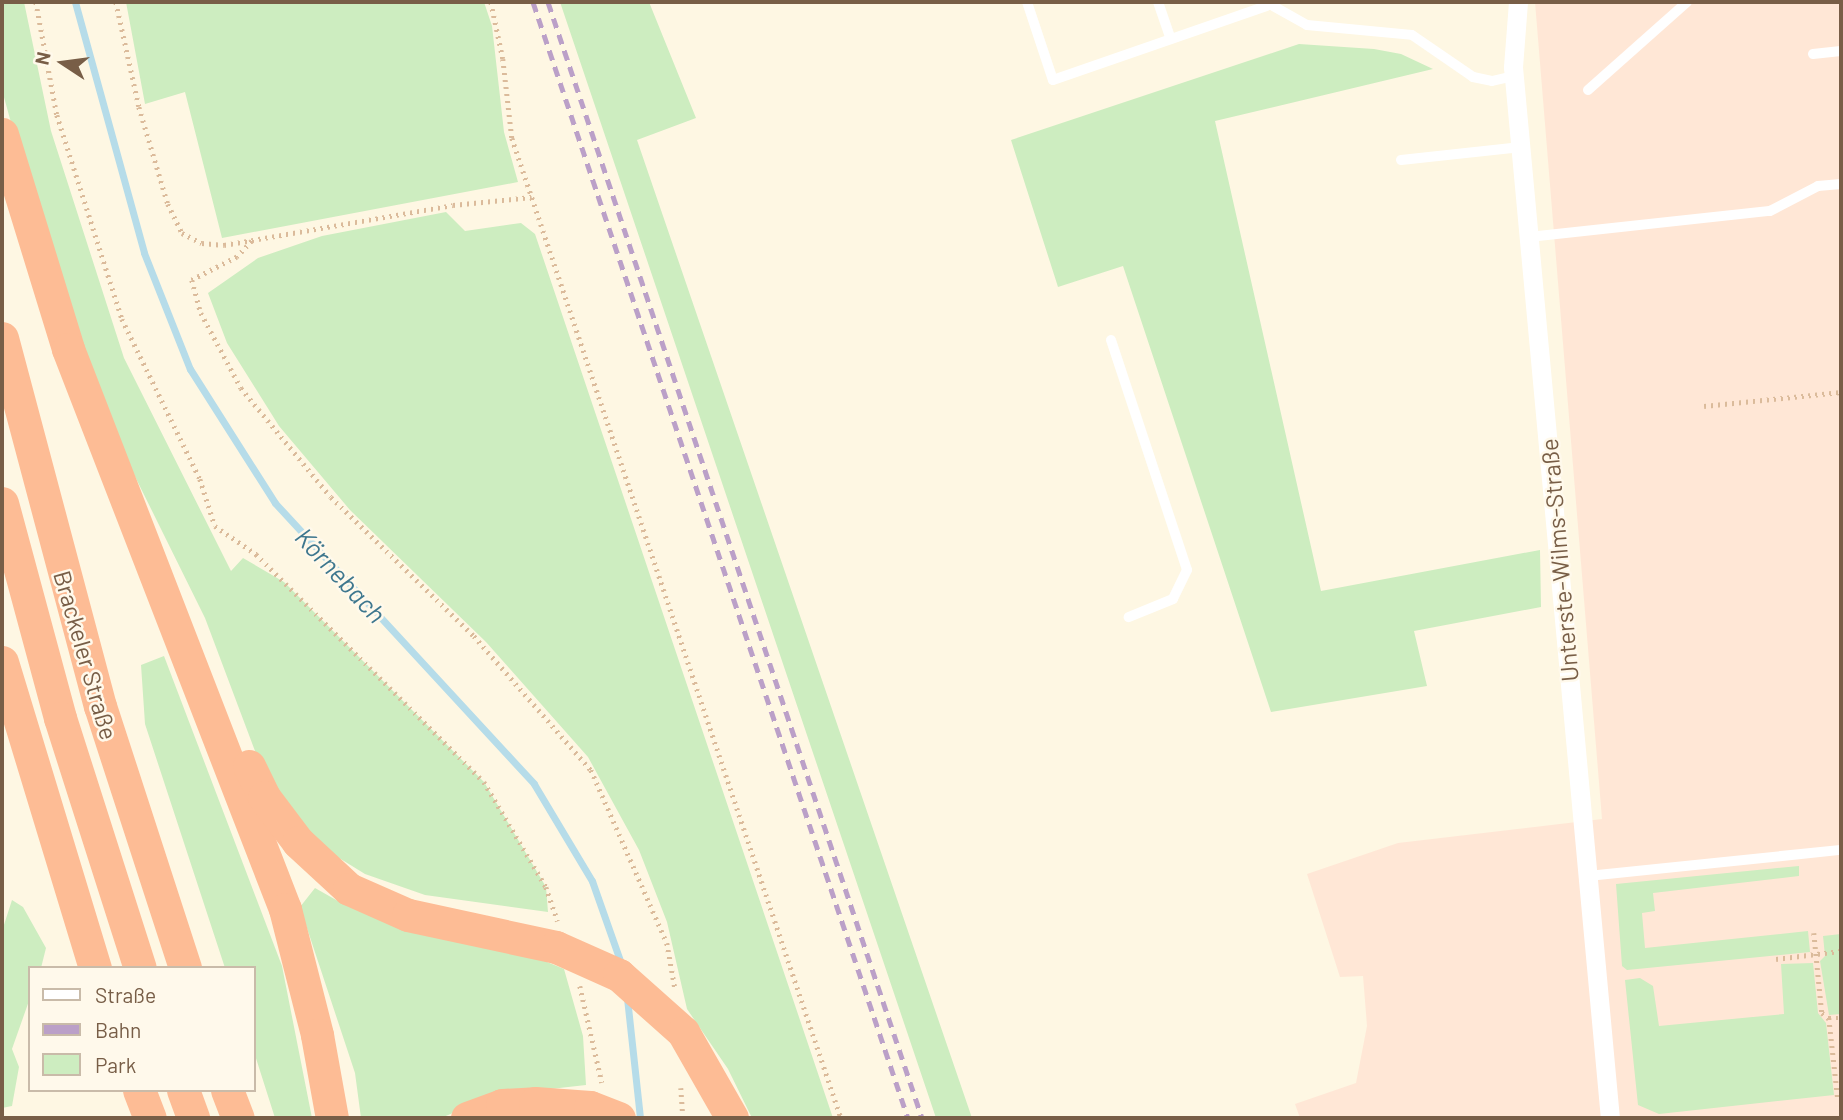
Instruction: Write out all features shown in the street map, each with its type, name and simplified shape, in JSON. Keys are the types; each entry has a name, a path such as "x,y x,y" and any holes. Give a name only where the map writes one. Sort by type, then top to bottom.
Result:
{"highway":[{"path":"2,134 68,349 207,699 285,909 317,1035 332,1118"},
{"name":"Brackeler Straße","path":"2,338 93,680 184,966"},
{"name":"Brackeler Straße","path":"2,503 60,718 139,966"},
{"path":"2,662 94,966"},
{"path":"207,699 231,726 264,797 323,870 376,904 497,932 590,960 653,1001 701,1058 732,1118"},
{"path":"140,1092 150,1118"},
{"path":"184,1092 193,1118"},
{"path":"228,1092 238,1118"},
{"path":"467,1118 502,1105 554,1103 609,1107"}],"street":[{"name":"Unterste-Wilms-Straße","path":"1518,2 1513,33 1514,76 1610,1118"}],"lane":[{"path":"1027,2 1053,80 1267,4 1307,24 1412,35 1473,77 1492,80 1514,76"},
{"path":"1158,2 1171,39"},
{"path":"1588,90 1687,2"},
{"path":"1813,54 1841,51"},
{"path":"1401,160 1521,147"},
{"path":"1529,237 1770,211 1818,186 1841,184"},
{"path":"1111,340 1187,570 1174,599 1129,617"},
{"path":"1588,876 1841,850"}],"path":[{"path":"36,2 57,116 122,319 200,479 215,526 256,554 484,782 546,887 559,923"},
{"path":"116,2 139,107 182,233 216,245 453,205 532,197"},
{"path":"491,2 503,59 512,138 841,1118"},
{"path":"251,241 237,257 192,280 201,313 241,388 331,497 474,636 591,770 667,943 676,994"},
{"path":"1704,406 1841,392"},
{"path":"1814,933 1822,1013 1829,1018 1841,1018"},
{"path":"1776,959 1816,957 1841,951"},
{"path":"576,972 609,1107"},
{"path":"1829,1018 1838,1099"},
{"path":"681,1077 683,1118"}],"shaded area":[{"path":"1535,2 1841,2 1841,1118 1300,1118 1295,1104 1356,1083 1367,1026 1363,976 1340,977 1307,874 1398,843 1602,819"}],"green space":[{"path":"2,2 24,2 51,131 124,358 231,571 243,558 284,582 484,782 546,887 548,912 425,895 365,874 318,845 278,791 255,751 205,618 114,434 28,184 2,90"},
{"path":"126,2 484,2 492,26 504,132 518,182 222,238 185,92 145,104"},
{"path":"560,2 649,2 696,118 637,140 972,1118 936,1118"},
{"path":"1299,44 1374,49 1401,54 1433,69 1215,121 1321,591 1540,550 1541,607 1414,631 1427,686 1271,712 1123,266 1058,287 1011,140"},
{"path":"446,212 465,231 521,223 535,234 833,1118 752,1118 728,1069 687,1009 667,922 639,850 588,757 486,642 350,510 279,426 227,343 208,293 258,258 322,236"},
{"path":"164,656 282,966 312,1118 275,1118 256,1058 256,966 224,966 145,724 141,665"},
{"path":"1799,866 1799,876 1653,893 1655,911 1642,913 1645,948 1808,931 1810,952 1627,970 1622,966 1616,884"},
{"path":"315,888 345,905 535,957 564,969 583,1036 586,1085 496,1095 441,1118 361,1118 355,1073 300,907"},
{"path":"12,900 23,907 46,948 42,966 28,966 28,1004 12,1049 19,1067 12,1106 2,1108 2,931"},
{"path":"1841,934 1841,1014 1829,1015 1820,961 1825,956 1823,936"},
{"path":"1813,963 1818,1013 1826,1023 1834,1095 1659,1114 1638,1105 1625,980 1640,978 1653,986 1659,1026 1784,1014 1781,964"}],"waterway":[{"name":"Körnebach","path":"75,2 144,253 190,369 275,503 534,784 592,881 622,966"},
{"name":"Körnebach","path":"627,998 640,1118"}],"railway":[{"path":"533,2 908,1118"},
{"path":"548,2 922,1118"}]}
